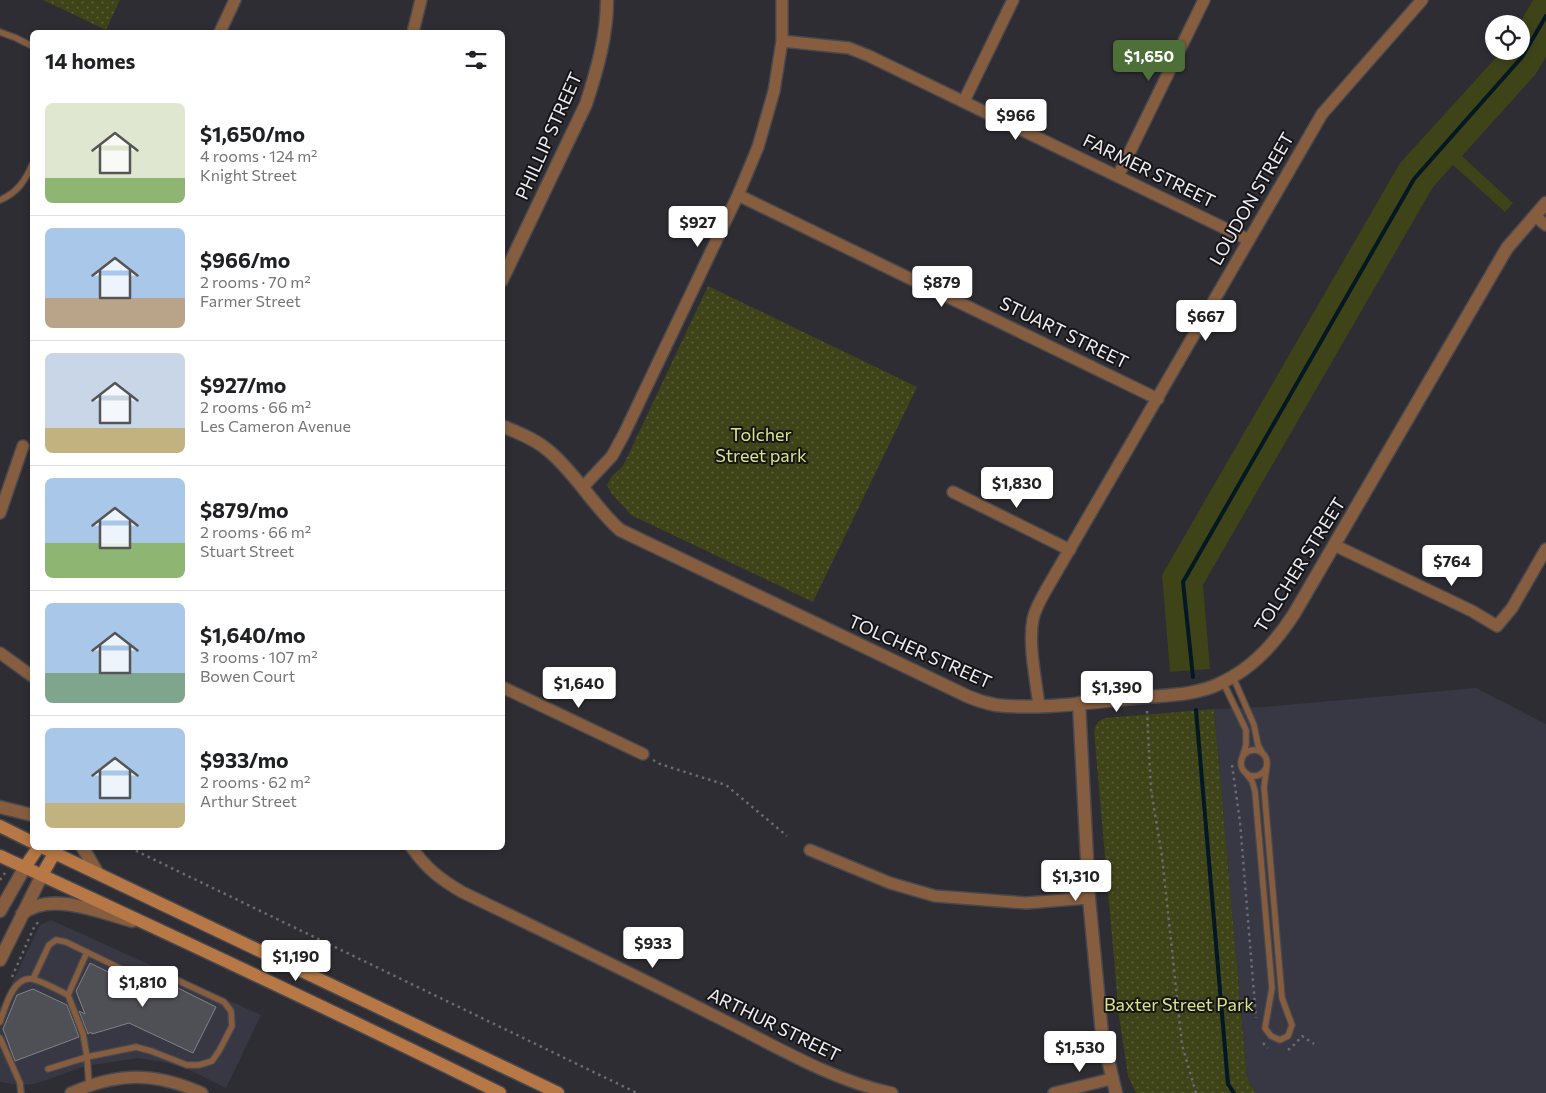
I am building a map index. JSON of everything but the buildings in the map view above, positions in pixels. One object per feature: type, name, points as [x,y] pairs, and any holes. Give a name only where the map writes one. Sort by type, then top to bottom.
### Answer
[{"type":"main road","points":[[0,826],[30,841]]},
{"type":"main road","points":[[25,867],[37,850]]},
{"type":"main road","points":[[42,875],[52,850]]},
{"type":"main road","points":[[54,850],[558,1093]]},
{"type":"main road","points":[[0,856],[146,925],[225,959],[500,1093]]},
{"type":"street","points":[[221,30],[235,0]]},
{"type":"street","points":[[414,30],[421,0]]},
{"type":"street","name":"PHILLIP STREET","points":[[505,274],[586,104],[603,44],[606,0]]},
{"type":"street","points":[[583,487],[612,456],[624,434],[738,195],[758,147],[774,91],[782,41],[782,0]]},
{"type":"street","points":[[964,101],[1013,0]]},
{"type":"street","points":[[1118,176],[1204,0]]},
{"type":"street","name":"LOUDON STREET","points":[[1039,706],[1032,646],[1033,620],[1037,606],[1322,114],[1422,0]]},
{"type":"street","name":"FARMER STREET","points":[[782,41],[849,48],[870,56],[1249,240]]},
{"type":"street","name":"STUART STREET","points":[[738,195],[1158,399]]},
{"type":"street","name":"TOLCHER STREET","points":[[505,427],[536,442],[550,452],[583,487],[608,519],[620,530],[982,702],[1007,706],[1039,706],[1175,695],[1203,690],[1228,680],[1264,654],[1279,637],[1506,248],[1546,204]]},
{"type":"street","points":[[1535,216],[1546,225]]},
{"type":"street","points":[[0,513],[23,446]]},
{"type":"street","points":[[953,492],[1070,550]]},
{"type":"street","points":[[1334,545],[1472,611],[1497,626],[1512,608],[1546,549]]},
{"type":"street","points":[[0,653],[30,675]]},
{"type":"street","points":[[505,688],[643,754]]},
{"type":"street","points":[[1079,703],[1089,898],[1102,1034],[1111,1079],[1116,1093]]},
{"type":"street","points":[[0,807],[30,814]]},
{"type":"street","points":[[84,850],[97,872]]},
{"type":"street","name":"ARTHUR STREET","points":[[413,850],[422,863],[438,877],[462,892],[844,1079],[875,1090],[892,1093]]},
{"type":"street","points":[[810,850],[890,883],[935,896],[1026,903],[1089,898]]},
{"type":"street","points":[[0,911],[25,867]]},
{"type":"street","points":[[0,960],[42,875]]},
{"type":"street","points":[[22,914],[37,905],[61,904],[146,925]]},
{"type":"street","points":[[71,1093],[89,1085],[119,1078],[142,1076],[163,1079],[202,1093]]},
{"type":"street","points":[[1054,1093],[1111,1079]]},
{"type":"lane","points":[[0,32],[30,45]]},
{"type":"lane","points":[[0,200],[9,196],[24,183],[30,170]]},
{"type":"lane","points":[[1228,680],[1254,725],[1258,745],[1267,764],[1264,787],[1282,998],[1292,1027],[1288,1036],[1280,1040],[1271,1036],[1266,1028],[1272,996],[1255,788],[1241,762],[1246,742],[1246,730],[1228,680]]},
{"type":"lane","points":[[1241,762],[1245,754],[1250,751],[1255,750],[1263,754]]},
{"type":"lane","points":[[1245,772],[1252,776],[1258,775],[1263,772],[1267,764]]},
{"type":"lane","points":[[33,979],[49,944],[56,940],[66,942],[138,977],[152,974],[166,975],[224,1002],[232,1011],[232,1026],[220,1051],[212,1061],[199,1065],[187,1065],[136,1047],[48,1069]]},
{"type":"lane","points":[[68,995],[87,952]]},
{"type":"lane","points":[[0,1022],[16,985],[23,980],[33,979],[68,995],[83,1034],[89,1085]]},
{"type":"lane","points":[[0,1038],[20,1083],[21,1093]]},
{"type":"path","points":[[1147,711],[1150,790],[1162,856],[1182,1045],[1196,1093]]},
{"type":"path","points":[[643,754],[660,764],[726,785],[787,836]]},
{"type":"path","points":[[1232,759],[1240,822],[1255,1022]]},
{"type":"path","points":[[134,850],[638,1093]]},
{"type":"path","points":[[0,880],[5,873]]},
{"type":"path","points":[[11,979],[35,925],[44,918]]},
{"type":"path","points":[[1288,1050],[1302,1036],[1314,1044]]},
{"type":"path","points":[[1260,1040],[1268,1048]]},
{"type":"shaded area","points":[[1476,688],[1546,724],[1546,1093],[1256,1093],[1247,1078],[1214,709],[1264,707]]},
{"type":"shaded area","points":[[51,920],[261,1015],[226,1088],[194,1072],[168,1063],[138,1058],[86,1066],[35,1084],[19,1085],[0,1082],[0,1008],[40,925]]},
{"type":"green space","points":[[43,0],[120,0],[106,30]]},
{"type":"green space","points":[[1533,0],[1546,0],[1546,57],[1535,75],[1462,156],[1513,203],[1505,212],[1453,165],[1433,187],[1203,585],[1210,669],[1170,672],[1162,575],[1400,163],[1494,60],[1530,60],[1530,15],[1524,15]]},
{"type":"green space","name":"Tolcher Street park","points":[[708,286],[917,387],[813,602],[631,515],[611,493],[607,485],[612,476],[623,466]]},
{"type":"green space","name":"Baxter Street Park","points":[[1214,709],[1247,1078],[1256,1093],[1136,1093],[1128,1076],[1119,1016],[1094,731],[1098,723],[1105,718]]},
{"type":"waterway","points":[[1193,677],[1183,582],[1414,179],[1522,57],[1546,16]]},
{"type":"waterway","points":[[1196,710],[1228,1084],[1234,1093]]}]
